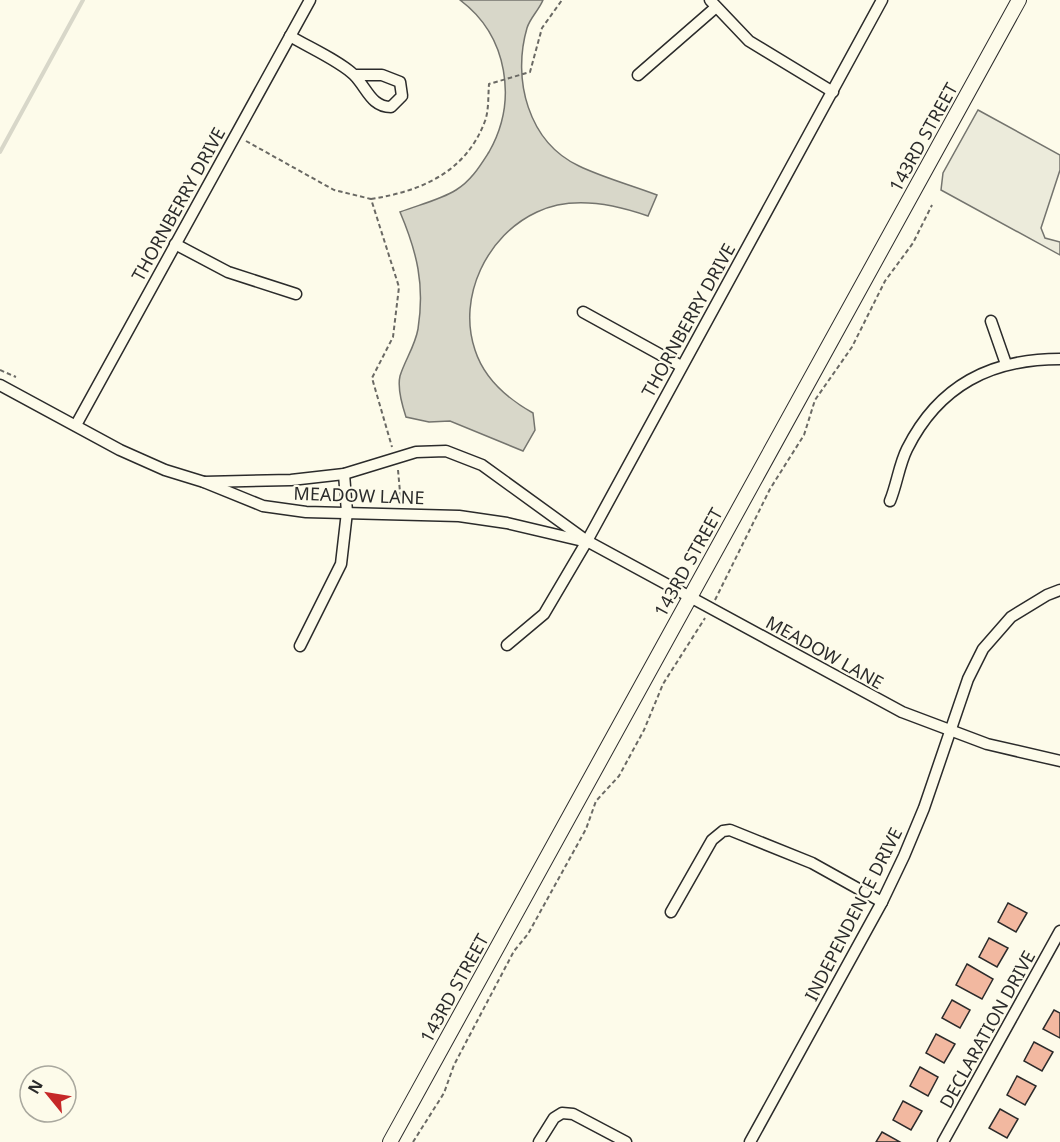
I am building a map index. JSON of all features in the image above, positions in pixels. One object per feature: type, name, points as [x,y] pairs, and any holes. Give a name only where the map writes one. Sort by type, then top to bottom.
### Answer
[{"type":"street","name":"THORNBERRY DRIVE","points":[[76,425],[310,0]]},
{"type":"street","name":"THORNBERRY DRIVE","points":[[507,645],[544,614],[586,542],[882,0]]},
{"type":"street","name":"143RD STREET","points":[[390,1142],[1019,0]]},
{"type":"street","points":[[638,75],[712,4],[749,41],[833,92]]},
{"type":"street","points":[[290,36],[354,75]]},
{"type":"street","points":[[175,244],[228,272],[296,294]]},
{"type":"street","points":[[582,312],[681,366]]},
{"type":"street","points":[[991,321],[1006,364]]},
{"type":"street","points":[[890,501],[906,451],[923,421],[946,396],[965,383],[1006,364],[1033,359],[1060,359]]},
{"type":"street","name":"MEADOW LANE","points":[[0,385],[120,450],[165,470],[204,482],[263,506],[306,512],[459,516],[507,523],[586,542]]},
{"type":"street","name":"MEADOW LANE","points":[[204,482],[291,480],[344,474],[416,452],[446,451],[482,465],[586,542],[902,712],[950,732],[987,744],[1060,761]]},
{"type":"street","points":[[300,646],[341,564],[347,512],[344,474]]},
{"type":"street","name":"INDEPENDENCE DRIVE","points":[[750,1142],[882,902],[924,808],[968,680],[983,649],[1011,618],[1047,595],[1060,590]]},
{"type":"street","points":[[671,912],[712,840],[723,831],[730,830],[812,863],[882,902]]},
{"type":"street","name":"DECLARATION DRIVE","points":[[943,1142],[1060,931]]},
{"type":"street","points":[[539,1142],[554,1118],[562,1113],[573,1114],[626,1142]]},
{"type":"path","points":[[235,135],[334,190],[371,199],[426,186],[446,173],[471,149],[486,120],[489,84],[530,72],[542,28],[562,0]]},
{"type":"path","points":[[371,199],[399,287],[393,337],[372,378],[396,458],[401,485],[400,514]]},
{"type":"path","points":[[412,1142],[444,1093],[454,1065],[498,979],[517,945],[533,925],[586,829],[597,801],[619,776],[644,730],[663,684],[710,608],[770,489],[804,435],[815,400],[852,347],[885,281],[913,243],[932,204]]},
{"type":"path","points":[[0,370],[16,377]]},
{"type":"shaded area","points":[[460,0],[543,0],[527,28],[523,48],[523,88],[536,125],[547,141],[579,166],[657,195],[648,216],[593,203],[564,204],[537,212],[519,222],[504,236],[480,270],[470,309],[470,330],[475,350],[484,370],[498,387],[533,413],[535,430],[523,451],[450,421],[429,422],[406,417],[400,392],[400,376],[418,329],[421,298],[415,255],[400,212],[443,197],[466,182],[489,152],[498,132],[503,112],[505,91],[498,50],[489,32]]},
{"type":"shaded area","points":[[978,110],[1060,155],[1060,170],[1041,228],[1045,238],[1060,242],[1060,255],[941,190],[943,173]]},
{"type":"building","points":[[1008,903],[1027,913],[1016,932],[998,922]]},
{"type":"building","points":[[989,938],[1008,948],[997,967],[979,957]]},
{"type":"building","points":[[967,964],[993,979],[982,999],[956,985]]},
{"type":"building","points":[[952,1000],[970,1010],[960,1028],[942,1018]]},
{"type":"building","points":[[1054,1010],[1060,1013],[1060,1038],[1043,1029]]},
{"type":"building","points":[[936,1034],[955,1044],[944,1063],[926,1053]]},
{"type":"building","points":[[1034,1042],[1053,1052],[1042,1071],[1024,1061]]},
{"type":"building","points":[[920,1067],[938,1077],[928,1096],[910,1086]]},
{"type":"building","points":[[1017,1076],[1036,1086],[1025,1105],[1007,1095]]},
{"type":"building","points":[[903,1101],[922,1111],[911,1130],[893,1120]]},
{"type":"building","points":[[1000,1109],[1018,1119],[1007,1138],[989,1128]]},
{"type":"building","points":[[882,1132],[900,1142],[876,1142]]},
{"type":"waterway","points":[[0,152],[83,0]]}]
